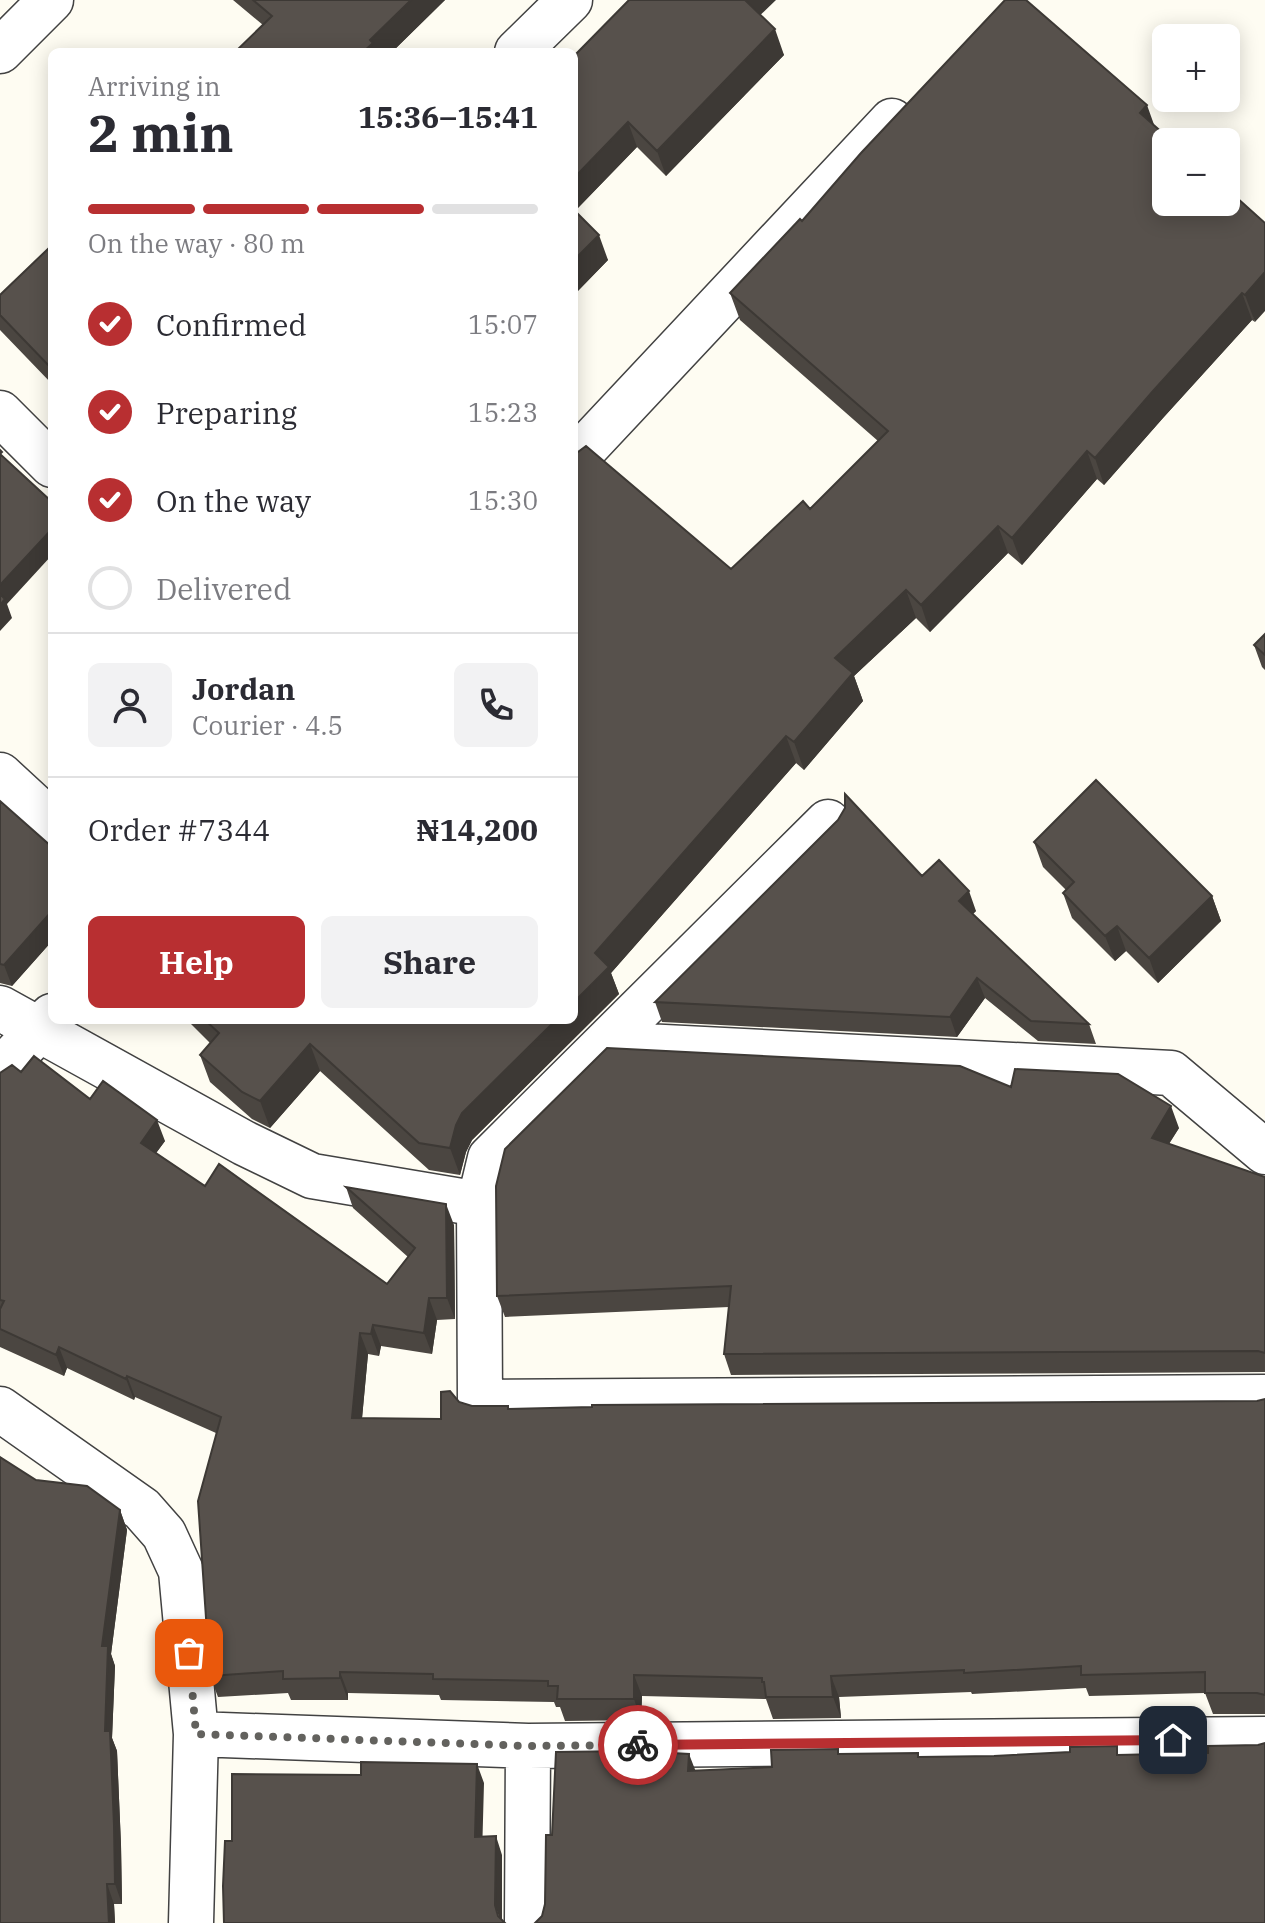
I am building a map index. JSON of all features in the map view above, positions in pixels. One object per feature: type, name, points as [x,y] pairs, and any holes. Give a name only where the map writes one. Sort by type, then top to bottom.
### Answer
[{"type":"street","points":[[0,51],[51,0]]},
{"type":"street","points":[[521,48],[570,0]]},
{"type":"street","points":[[578,456],[919,92]]},
{"type":"street","points":[[0,413],[48,461]]},
{"type":"street","points":[[0,775],[48,819]]},
{"type":"street","points":[[828,822],[490,1158],[479,1204],[480,1402],[1265,1397]]},
{"type":"street","points":[[0,1008],[45,1023],[244,1143],[312,1176],[479,1204]]},
{"type":"street","points":[[0,1071],[45,1023]]},
{"type":"street","points":[[605,1044],[1171,1073],[1265,1152]]},
{"type":"street","points":[[0,1409],[142,1509],[164,1534],[181,1571],[196,1734],[191,1923]]},
{"type":"street","points":[[196,1734],[528,1746],[1265,1739]]},
{"type":"street","points":[[527,1923],[528,1746]]},
{"type":"building","points":[[253,0],[411,0],[370,40],[373,43],[367,48],[239,48],[272,16]]},
{"type":"building","points":[[629,0],[745,0],[775,29],[657,151],[628,122],[578,174],[578,52]]},
{"type":"building","points":[[1005,0],[1026,0],[1147,105],[1140,113],[1157,128],[1152,128],[1152,216],[1240,216],[1240,201],[1265,223],[1265,272],[1245,295],[1242,293],[1095,458],[1087,451],[1012,538],[998,526],[921,605],[906,590],[835,658],[853,673],[794,742],[786,736],[595,953],[609,967],[578,998],[578,452],[586,446],[731,569],[803,501],[810,509],[888,431],[730,293],[800,219],[802,221],[861,153]]},
{"type":"building","points":[[578,214],[599,235],[578,256]]},
{"type":"building","points":[[48,249],[48,365],[0,315],[0,295]]},
{"type":"building","points":[[0,454],[48,498],[48,533],[0,585]]},
{"type":"building","points":[[1265,634],[1265,655],[1254,645]]},
{"type":"building","points":[[1096,780],[1212,896],[1149,958],[1117,926],[1105,936],[1063,893],[1074,882],[1034,842]]},
{"type":"building","points":[[845,794],[922,876],[939,860],[969,891],[959,901],[1089,1024],[1031,1021],[977,978],[950,1017],[655,1002],[838,820],[845,808]]},
{"type":"building","points":[[0,801],[48,843],[48,916],[4,965],[0,964]]},
{"type":"building","points":[[209,1024],[552,1024],[462,1113],[450,1148],[419,1143],[310,1044],[260,1101],[242,1092],[200,1055],[219,1033]]},
{"type":"building","points":[[607,1048],[960,1066],[1011,1087],[1015,1069],[1118,1074],[1171,1106],[1152,1138],[1265,1177],[1265,1353],[724,1354],[731,1286],[497,1296],[496,1186],[505,1149]]},
{"type":"building","points":[[34,1056],[90,1099],[103,1081],[157,1120],[141,1143],[205,1186],[219,1164],[387,1284],[415,1248],[346,1187],[446,1204],[447,1298],[429,1298],[424,1333],[373,1325],[371,1334],[360,1333],[352,1418],[441,1419],[441,1392],[450,1391],[459,1402],[472,1406],[508,1406],[508,1409],[592,1405],[1265,1399],[1265,1695],[1205,1693],[1205,1672],[1081,1675],[1081,1666],[831,1676],[833,1697],[766,1697],[762,1678],[634,1675],[634,1699],[557,1699],[558,1686],[548,1686],[548,1681],[433,1679],[433,1674],[340,1672],[340,1678],[283,1679],[283,1671],[210,1676],[198,1501],[221,1417],[127,1376],[126,1379],[59,1347],[56,1355],[0,1329],[0,1309],[4,1301],[0,1300],[0,1073],[12,1065],[21,1072]]},
{"type":"building","points":[[0,1457],[36,1480],[87,1486],[120,1510],[102,1646],[108,1646],[105,1731],[110,1731],[114,1825],[115,1884],[107,1884],[109,1923],[0,1923]]},
{"type":"building","points":[[1265,1743],[1265,1923],[535,1923],[542,1916],[545,1904],[546,1835],[552,1835],[556,1752],[689,1754],[688,1771],[772,1767],[771,1750],[838,1749],[838,1754],[918,1753],[918,1757],[1070,1752],[1070,1747],[1117,1746],[1117,1755],[1208,1753],[1208,1746]]},
{"type":"building","points":[[361,1762],[477,1764],[475,1837],[496,1836],[495,1905],[498,1916],[505,1923],[224,1923],[225,1841],[232,1841],[232,1774],[361,1775]]},
{"type":"way so far","points":[[189,1653],[196,1734],[528,1746],[638,1745]]},
{"type":"route","points":[[638,1745],[1173,1740]]}]
